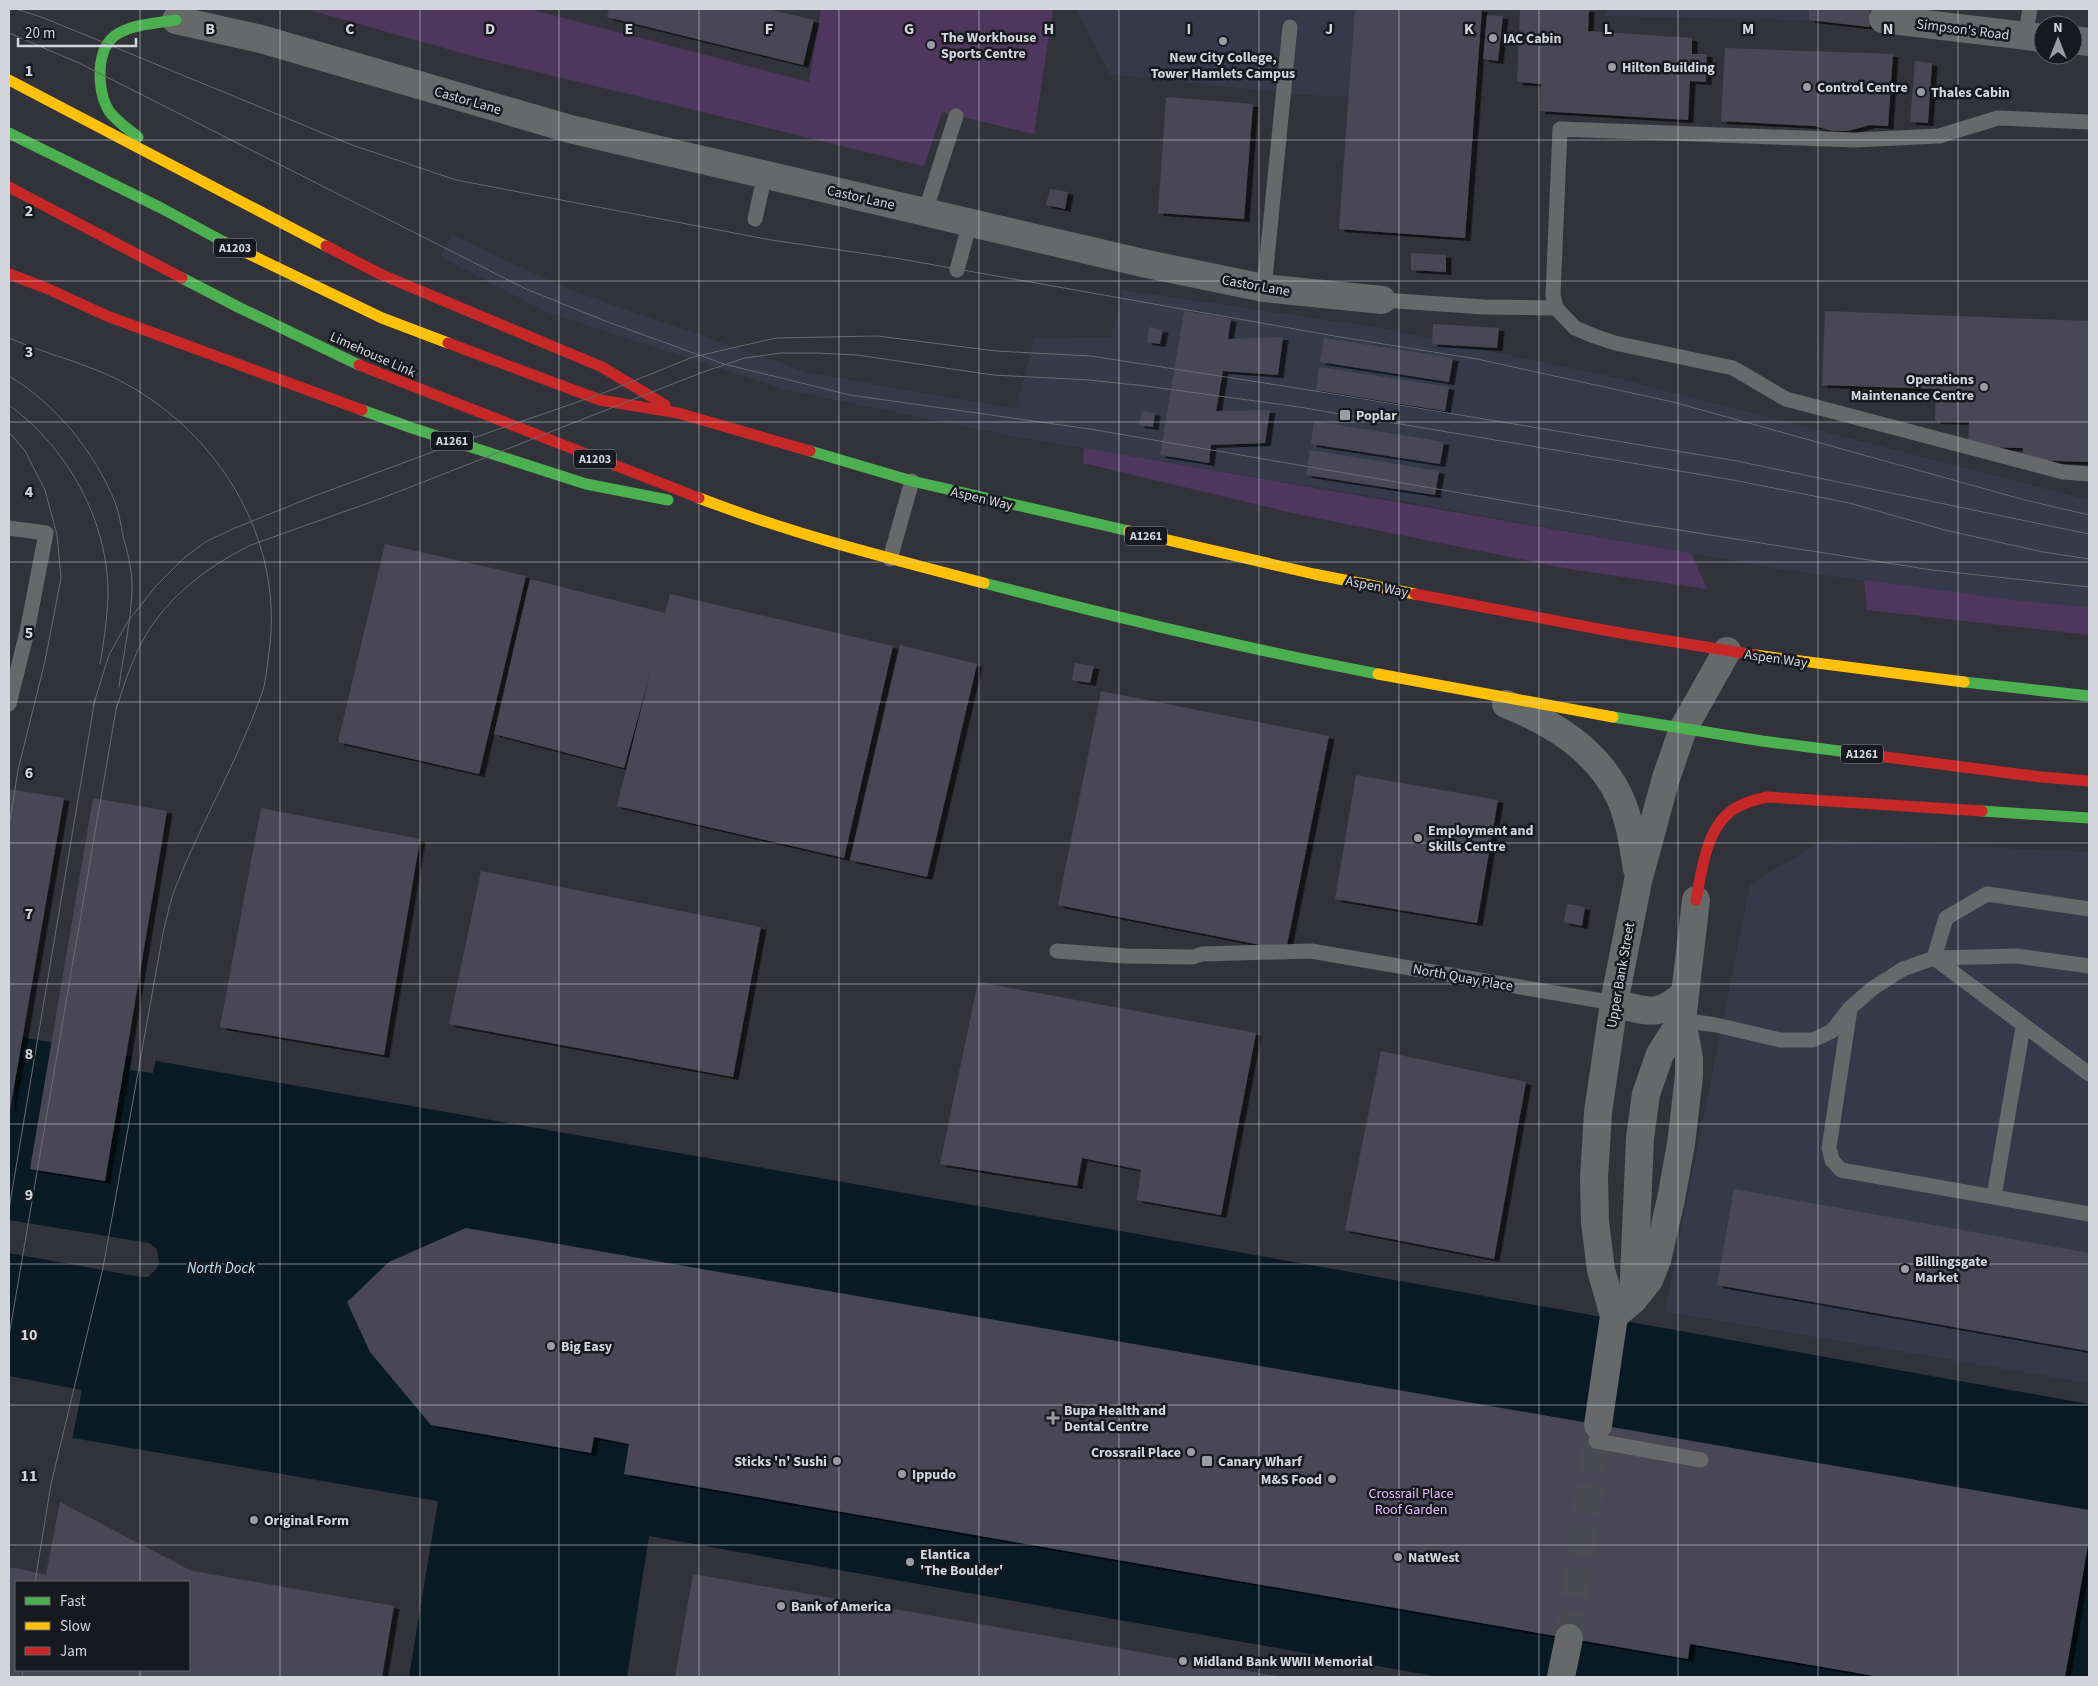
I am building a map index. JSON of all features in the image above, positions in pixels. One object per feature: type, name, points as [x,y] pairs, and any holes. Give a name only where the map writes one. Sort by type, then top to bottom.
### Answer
[{"type":"highway","points":[[164,162],[109,110],[101,89],[101,59],[111,38],[125,30],[168,16]]},
{"type":"highway","name":"A1261","points":[[9,80],[380,274],[602,367],[678,412]]},
{"type":"highway","name":"A1203","points":[[9,133],[160,208],[244,253],[382,318],[600,400],[678,412]]},
{"type":"highway","name":"Limehouse Link","points":[[9,187],[240,308],[371,371],[740,514]]},
{"type":"highway","name":"A1261","points":[[9,274],[46,288],[107,316],[412,428],[586,484],[740,514],[890,559],[1119,618],[1280,655],[1557,708],[1683,729],[2041,777],[2089,781]]},
{"type":"highway","name":"Aspen Way","points":[[678,412],[912,481],[1314,574],[1610,631],[1727,651],[1880,672],[2089,696]]},
{"type":"highway","points":[[1696,900],[1711,837],[1715,830],[1724,818],[1743,803],[1768,797],[2089,818]]},
{"type":"street","name":"Castor Lane","points":[[168,16],[261,38],[570,129],[1147,264],[1264,288],[1382,300]]},
{"type":"street","name":"Simpson's Road","points":[[1883,19],[2033,22]]},
{"type":"street","name":"Upper Bank Street","points":[[1624,1308],[1601,1270],[1595,1222],[1594,1178],[1598,1112],[1614,1003],[1638,880],[1666,778],[1683,729],[1727,651]]},
{"type":"street","points":[[1467,691],[1532,714],[1560,730],[1585,749],[1620,798],[1631,832],[1638,880]]},
{"type":"street","points":[[1624,1308],[1649,1280],[1657,1260],[1681,1144],[1689,1058],[1682,1020],[1696,900]]},
{"type":"street","points":[[1614,1003],[1653,1012],[1672,1005],[1685,993]]},
{"type":"street","points":[[1597,1433],[1624,1308],[1646,1094],[1660,1054],[1682,1020]]},
{"type":"street","points":[[1561,1677],[1569,1638]]},
{"type":"lane","points":[[1264,288],[1290,27]]},
{"type":"lane","points":[[925,212],[956,116]]},
{"type":"lane","points":[[2089,122],[1998,118],[1939,136],[1855,140],[1560,129],[1552,282],[1556,308],[1575,328],[1594,336],[1615,343],[1733,368],[1786,399],[2063,472],[2089,474]]},
{"type":"lane","points":[[755,219],[765,174]]},
{"type":"lane","points":[[957,270],[970,222]]},
{"type":"lane","name":"Castor Lane","points":[[1382,300],[1484,307],[1556,308]]},
{"type":"lane","points":[[890,559],[912,481]]},
{"type":"lane","points":[[9,528],[46,533],[27,632],[9,704]]},
{"type":"lane","points":[[1934,958],[1946,918],[1987,894],[2089,909]]},
{"type":"lane","name":"North Quay Place","points":[[1058,951],[1126,956],[1193,957],[1202,954],[1311,951],[1614,1003]]},
{"type":"lane","points":[[1682,1020],[1780,1040],[1813,1040],[1832,1031],[1850,1008],[1873,988],[1903,969],[1934,958],[2017,956],[2089,966]]},
{"type":"lane","points":[[1934,958],[2023,1027],[2089,1074]]},
{"type":"lane","points":[[1850,1008],[1829,1148],[1832,1160],[1841,1170],[2089,1214]]},
{"type":"lane","points":[[1994,1196],[2023,1027]]},
{"type":"lane","points":[[1597,1433],[1701,1460]]},
{"type":"shaded area","points":[[306,9],[529,9],[809,82],[821,9],[1053,9],[1034,134],[942,112],[924,166],[476,57]]},
{"type":"shaded area","name":"New City College, Tower Hamlets Campus","points":[[1076,9],[1355,9],[1349,97],[1305,95],[1110,74]]},
{"type":"shaded area","points":[[1605,9],[1883,9],[1882,28],[1809,20],[1606,16]]},
{"type":"shaded area","points":[[452,235],[570,290],[809,373],[1016,409],[1034,339],[1112,337],[1123,290],[1380,328],[1608,376],[2089,500],[2089,607],[2028,603],[1780,569],[1440,508],[1018,437],[787,390],[549,313],[440,257]]},
{"type":"shaded area","points":[[1084,448],[1691,553],[1707,589],[1569,569],[1297,514],[1083,463]]},
{"type":"shaded area","points":[[1864,580],[2028,602],[2089,607],[2089,635],[1867,610]]},
{"type":"shaded area","name":"Billingsgate Market","points":[[1824,840],[2089,852],[2089,1383],[1665,1312],[1750,884]]},
{"type":"water","name":"North Dock","points":[[9,1035],[2089,1404],[2089,1677],[1439,1677],[649,1536],[627,1677],[409,1677],[438,1501],[9,1427]]},
{"type":"pier","points":[[132,1053],[156,1058],[153,1073],[130,1070]]},
{"type":"pier","points":[[9,1220],[149,1243],[157,1249],[159,1263],[157,1268],[148,1277],[141,1277],[9,1253]]},
{"type":"pier","points":[[9,1376],[82,1390],[72,1440],[9,1429]]},
{"type":"building","points":[[609,9],[768,9],[814,20],[803,65],[607,17]]},
{"type":"building","points":[[1355,9],[1482,9],[1465,238],[1339,229]]},
{"type":"building","name":"Hilton Building","points":[[1520,9],[1589,9],[1588,31],[1692,38],[1692,54],[1707,54],[1706,82],[1690,81],[1688,120],[1540,111],[1541,84],[1517,82]]},
{"type":"building","points":[[1809,9],[1870,9],[1870,27],[1809,20]]},
{"type":"building","name":"IAC Cabin","points":[[1487,15],[1503,16],[1498,61],[1483,59]]},
{"type":"building","name":"Control Centre","points":[[1725,48],[1893,54],[1888,126],[1870,125],[1848,131],[1832,131],[1815,126],[1721,121]]},
{"type":"building","name":"Thales Cabin","points":[[1915,61],[1932,63],[1928,123],[1910,122]]},
{"type":"building","points":[[1166,97],[1253,104],[1244,219],[1158,213]]},
{"type":"building","points":[[1050,189],[1068,192],[1065,209],[1046,205]]},
{"type":"building","points":[[1411,253],[1446,255],[1446,272],[1411,270]]},
{"type":"building","points":[[1184,311],[1231,319],[1228,339],[1283,337],[1278,375],[1223,371],[1216,411],[1270,410],[1265,443],[1211,445],[1209,463],[1160,455]]},
{"type":"building","name":"Operations Maintenance Centre","points":[[1825,311],[2089,321],[2089,462],[2022,460],[2023,448],[1968,447],[1969,422],[1935,421],[1936,389],[1822,385]]},
{"type":"building","points":[[1433,324],[1499,328],[1497,348],[1432,344]]},
{"type":"building","points":[[1149,327],[1163,330],[1160,344],[1147,342]]},
{"type":"building","points":[[1324,338],[1453,358],[1449,382],[1320,362]]},
{"type":"building","points":[[1319,367],[1449,387],[1445,411],[1316,390]]},
{"type":"building","points":[[1142,411],[1155,413],[1153,427],[1139,425]]},
{"type":"building","points":[[1314,421],[1444,442],[1440,464],[1311,444]]},
{"type":"building","points":[[1310,450],[1439,471],[1435,495],[1306,475]]},
{"type":"building","points":[[385,544],[526,576],[479,774],[338,742]]},
{"type":"building","points":[[530,579],[665,613],[670,594],[893,646],[844,858],[617,806],[651,670],[624,768],[494,734]]},
{"type":"building","points":[[900,645],[977,664],[927,877],[850,860]]},
{"type":"building","points":[[1075,663],[1094,666],[1090,683],[1072,680]]},
{"type":"building","points":[[1101,691],[1329,736],[1286,950],[1058,905]]},
{"type":"building","name":"Employment and Skills Centre","points":[[1356,775],[1498,800],[1477,923],[1335,899]]},
{"type":"building","points":[[9,789],[64,798],[10,1110],[9,1110]]},
{"type":"building","points":[[93,798],[167,811],[105,1181],[30,1169]]},
{"type":"building","points":[[261,808],[420,839],[384,1055],[220,1027]]},
{"type":"building","points":[[481,871],[761,927],[733,1077],[449,1024]]},
{"type":"building","points":[[1567,904],[1585,907],[1582,926],[1564,922]]},
{"type":"building","points":[[978,982],[1256,1033],[1221,1215],[1137,1200],[1141,1170],[1082,1158],[1077,1186],[940,1164]]},
{"type":"building","points":[[1381,1051],[1526,1082],[1494,1259],[1345,1230]]},
{"type":"building","name":"Billingsgate Market","points":[[1734,1189],[2089,1253],[2089,1351],[1717,1285]]},
{"type":"building","name":"Crossrail Place","points":[[466,1228],[2089,1510],[2089,1539],[2065,1677],[1880,1677],[1690,1644],[1688,1659],[624,1474],[629,1444],[594,1437],[591,1453],[431,1425],[370,1352],[347,1302],[389,1262]]},
{"type":"building","points":[[60,1502],[192,1571],[394,1606],[382,1677],[9,1677],[9,1568],[46,1575]]},
{"type":"building","name":"Bank of America","points":[[693,1574],[1277,1676],[1277,1677],[675,1677]]},
{"type":"tunnel","points":[[1569,1638],[1598,1425]]},
{"type":"tram line","points":[[16,9],[44,18],[352,145],[456,180],[771,240],[895,258],[1340,337],[1477,359],[1673,402],[2025,500],[2089,515]]},
{"type":"tram line","points":[[9,33],[79,63],[526,289],[608,322],[724,364],[850,395],[1090,429],[1628,522],[1932,570],[2089,587]]},
{"type":"tram line","points":[[93,706],[109,655],[128,621],[156,586],[185,557],[207,541],[317,495],[438,450],[601,394],[693,357],[776,338],[877,336],[996,351],[1091,356],[1737,461],[2089,534]]},
{"type":"tram line","points":[[9,338],[105,373],[135,389],[167,411],[196,438],[221,468],[241,501],[257,536],[267,573],[271,612],[269,652],[261,696],[252,720],[186,862],[167,915],[103,1268],[51,1484],[35,1581]]},
{"type":"tram line","points":[[116,710],[134,659],[146,634],[157,618],[170,603],[200,576],[234,554],[251,545],[385,497],[703,372],[745,358],[781,353],[857,355],[993,375],[1089,380],[1299,407],[1733,480],[1849,503],[1945,530],[2043,552],[2089,559]]},
{"type":"tram line","points":[[9,376],[42,400],[72,430],[96,465],[115,502],[129,558],[132,581],[129,620],[119,687]]},
{"type":"tram line","points":[[9,405],[50,443],[67,465],[93,514],[106,568],[108,596],[100,664]]},
{"type":"tram line","points":[[9,432],[25,451],[45,490],[57,535],[61,578],[45,661],[18,770],[9,827]]},
{"type":"tram line","points":[[9,1209],[95,699]]},
{"type":"tram line","points":[[9,1336],[117,704]]},
{"type":"tram line","points":[[22,1677],[23,1671]]},
{"type":"traffic: fast","points":[[138,137],[115,118],[105,102],[100,81],[100,69],[105,48],[111,39],[126,30],[176,20]]},
{"type":"traffic: fast","points":[[9,133],[161,208],[226,243]]},
{"type":"traffic: fast","points":[[182,278],[359,365]]},
{"type":"traffic: fast","points":[[362,410],[586,484],[668,500]]},
{"type":"traffic: fast","points":[[810,451],[912,481],[1129,531]]},
{"type":"traffic: fast","points":[[984,583],[1180,632],[1378,674]]},
{"type":"traffic: fast","points":[[1964,682],[2089,696]]},
{"type":"traffic: fast","points":[[1613,717],[1762,741],[1870,755]]},
{"type":"traffic: fast","points":[[1982,811],[2089,818]]},
{"type":"traffic: slow","points":[[9,80],[326,246]]},
{"type":"traffic: slow","points":[[226,243],[382,318],[448,343]]},
{"type":"traffic: slow","points":[[699,498],[805,534],[876,555],[984,583]]},
{"type":"traffic: slow","points":[[1129,531],[1314,574],[1415,594]]},
{"type":"traffic: slow","points":[[1755,655],[1964,682]]},
{"type":"traffic: slow","points":[[1378,674],[1613,717]]},
{"type":"traffic: jam","points":[[9,187],[182,278]]},
{"type":"traffic: jam","points":[[326,246],[380,274],[602,367],[665,405]]},
{"type":"traffic: jam","points":[[9,274],[46,288],[107,316],[362,410]]},
{"type":"traffic: jam","points":[[448,343],[600,400],[678,413],[810,451]]},
{"type":"traffic: jam","points":[[359,365],[699,498]]},
{"type":"traffic: jam","points":[[1415,594],[1620,633],[1755,655]]},
{"type":"traffic: jam","points":[[1870,755],[2041,777],[2089,781]]},
{"type":"traffic: jam","points":[[1696,900],[1703,863],[1711,838],[1717,827],[1734,809],[1750,802],[1767,797],[1982,811]]},
{"type":"place","name":"IAC Cabin","points":[[1493,38]]},
{"type":"place","name":"New City College, Tower Hamlets Campus","points":[[1223,41]]},
{"type":"place","name":"The Workhouse Sports Centre","points":[[931,45]]},
{"type":"place","name":"Hilton Building","points":[[1612,67]]},
{"type":"place","name":"Control Centre","points":[[1807,87]]},
{"type":"place","name":"Thales Cabin","points":[[1921,92]]},
{"type":"place","name":"Operations Maintenance Centre","points":[[1984,387]]},
{"type":"place","name":"Poplar","points":[[1345,415]]},
{"type":"place","name":"Employment and Skills Centre","points":[[1418,838]]},
{"type":"place","name":"Billingsgate Market","points":[[1905,1269]]},
{"type":"place","name":"Big Easy","points":[[551,1346]]},
{"type":"place","name":"Bupa Health and Dental Centre","points":[[1053,1418]]},
{"type":"place","name":"Crossrail Place","points":[[1191,1452]]},
{"type":"place","name":"Sticks 'n' Sushi","points":[[837,1461]]},
{"type":"place","name":"Canary Wharf","points":[[1207,1461]]},
{"type":"place","name":"Ippudo","points":[[902,1474]]},
{"type":"place","name":"M&S Food","points":[[1332,1479]]},
{"type":"place","name":"Original Form","points":[[254,1520]]},
{"type":"place","name":"NatWest","points":[[1398,1557]]},
{"type":"place","name":"Elantica 'The Boulder'","points":[[910,1562]]},
{"type":"place","name":"Bank of America","points":[[781,1606]]},
{"type":"place","name":"Midland Bank WWII Memorial","points":[[1183,1661]]},
{"type":"park label","name":"Crossrail Place Roof Garden","points":[[1411,1502]]}]
